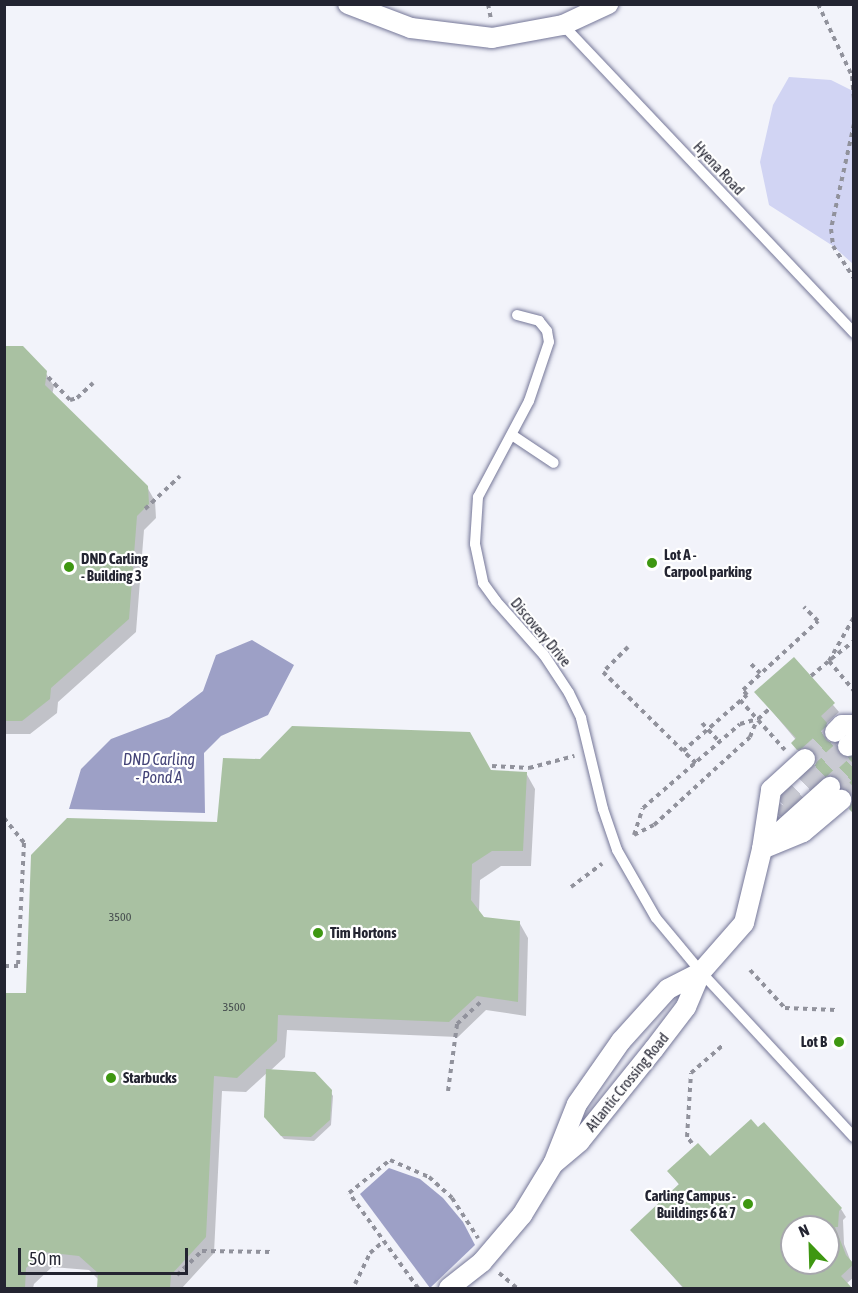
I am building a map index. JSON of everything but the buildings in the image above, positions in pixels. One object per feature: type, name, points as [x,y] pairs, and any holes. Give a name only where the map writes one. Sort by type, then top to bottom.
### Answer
[{"type":"street","points":[[348,4],[411,28],[463,36],[513,35],[563,25],[608,4]]},
{"type":"street","name":"Atlantic Crossing Road","points":[[449,1288],[482,1262],[515,1223],[553,1164],[580,1141],[667,1032],[686,1007],[701,972],[744,923],[762,849],[771,790],[797,757]]},
{"type":"street","points":[[762,849],[835,793]]},
{"type":"street","points":[[553,1164],[577,1104],[621,1041],[668,989],[701,972]]},
{"type":"lane","name":"Hyena Road","points":[[563,25],[854,333]]},
{"type":"lane","name":"Discovery Drive","points":[[517,315],[538,321],[547,331],[549,342],[529,401],[512,435],[489,472],[478,497],[475,533],[477,564],[483,583],[559,675],[581,718],[603,809],[617,850],[656,918],[701,972],[854,1137]]},
{"type":"lane","points":[[512,435],[554,463]]},
{"type":"path","points":[[818,4],[852,76],[854,98]]},
{"type":"path","points":[[854,124],[831,229],[833,246],[854,278]]},
{"type":"path","points":[[48,377],[70,400],[77,398],[93,383]]},
{"type":"path","points":[[145,509],[180,476]]},
{"type":"path","points":[[683,751],[747,694],[743,690],[818,621],[804,607]]},
{"type":"path","points":[[828,661],[854,617]]},
{"type":"path","points":[[811,676],[854,641]]},
{"type":"path","points":[[628,647],[603,672],[696,763]]},
{"type":"path","points":[[828,661],[854,691]]},
{"type":"path","points":[[751,664],[760,674]]},
{"type":"path","points":[[740,700],[797,757]]},
{"type":"path","points":[[758,720],[740,724],[643,808],[634,835],[654,825],[750,737],[758,720],[769,709]]},
{"type":"path","points":[[702,723],[720,742]]},
{"type":"path","points":[[492,766],[529,768],[590,751]]},
{"type":"path","points":[[4,818],[24,843],[18,966],[4,966]]},
{"type":"path","points":[[571,887],[602,864]]},
{"type":"path","points":[[750,970],[785,1008],[836,1010]]},
{"type":"path","points":[[448,1091],[457,1024],[483,1000]]},
{"type":"path","points":[[692,1143],[687,1137],[691,1073],[722,1046]]},
{"type":"path","points":[[418,1288],[349,1193],[390,1160],[429,1178],[452,1198],[480,1242]]},
{"type":"path","points":[[355,1284],[364,1262],[384,1241]]},
{"type":"path","points":[[177,1275],[202,1251],[272,1252]]},
{"type":"path","points":[[500,1273],[517,1288]]},
{"type":"shaded area","points":[[789,77],[831,80],[853,91],[853,264],[833,246],[769,205],[760,162],[773,105]]},
{"type":"water","name":"DND Carling - Pond A","points":[[252,640],[294,665],[268,715],[221,736],[204,753],[205,813],[69,809],[81,769],[111,739],[169,717],[203,691],[216,655]]},
{"type":"water","points":[[389,1168],[420,1179],[443,1198],[463,1222],[475,1245],[430,1288],[360,1194]]},
{"type":"tunnel","points":[[805,759],[835,732]]},
{"type":"tunnel","points":[[765,842],[783,805],[848,746]]},
{"type":"tunnel","points":[[830,787],[854,765]]},
{"type":"tunnel","points":[[841,800],[854,788]]},
{"type":"place","name":"Lot A - Carpool parking","points":[[652,563]]},
{"type":"place","name":"DND Carling - Building 3","points":[[69,567]]},
{"type":"place","name":"Tim Hortons","points":[[318,933]]},
{"type":"place","name":"Lot B","points":[[839,1042]]},
{"type":"place","name":"Starbucks","points":[[111,1078]]},
{"type":"place","name":"Carling Campus - Buildings 6 & 7","points":[[748,1204]]}]
